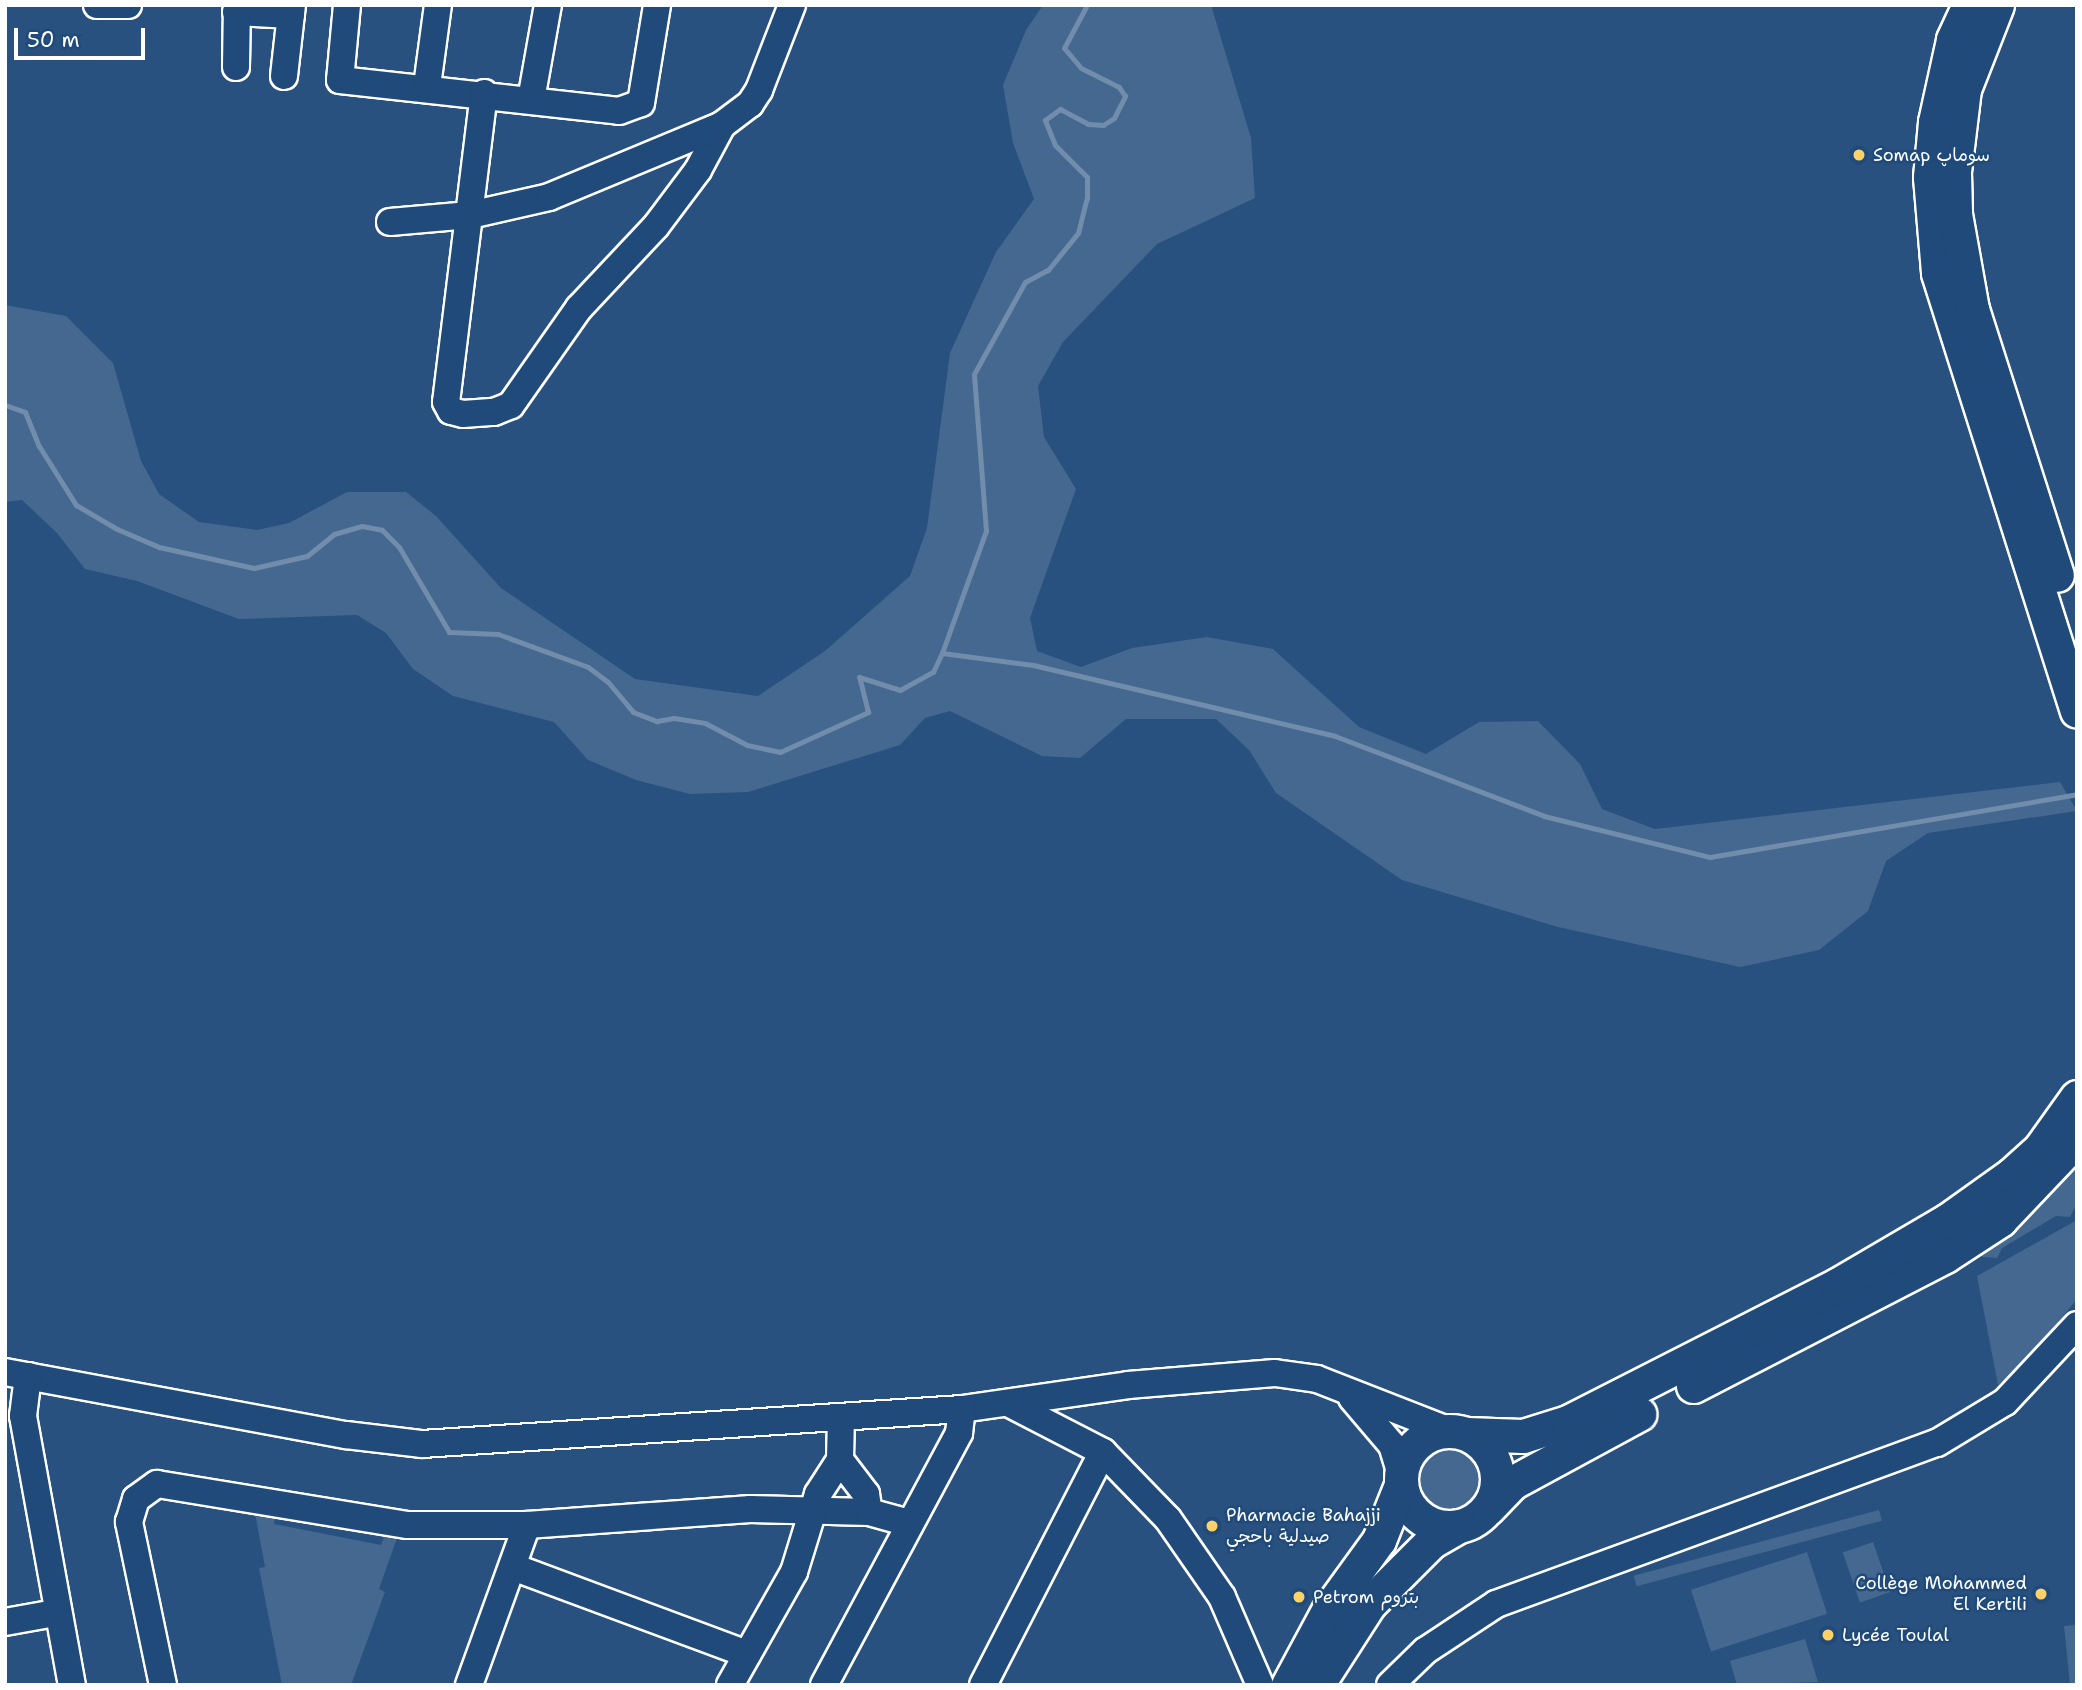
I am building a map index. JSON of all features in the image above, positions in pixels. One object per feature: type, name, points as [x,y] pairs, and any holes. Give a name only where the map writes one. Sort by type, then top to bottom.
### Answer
[{"type":"main road","points":[[1969,5],[1953,40],[1935,122],[1930,177],[1938,273],[2077,710]]},
{"type":"main road","points":[[1997,5],[1964,89],[1954,172],[1959,256],[1972,309],[2077,638]]},
{"type":"main road","points":[[1288,1685],[1329,1609],[1378,1540],[1413,1448],[1423,1438],[1458,1432],[1523,1436],[1568,1422],[1837,1285],[1948,1220],[2011,1175],[2039,1150],[2077,1097]]},
{"type":"main road","points":[[1317,1685],[1369,1604],[1431,1542],[1488,1508],[1513,1483],[1575,1446],[1945,1256],[2000,1220],[2077,1139]]},
{"type":"main road","points":[[1458,1432],[1479,1441],[1496,1466],[1495,1495],[1488,1508]]},
{"type":"main road","points":[[1401,1479],[1415,1513],[1428,1522],[1459,1527]]},
{"type":"street","points":[[97,5],[128,5]]},
{"type":"street","points":[[347,5],[340,80],[427,86],[619,111],[641,103],[657,5]]},
{"type":"street","points":[[427,86],[438,5]]},
{"type":"street","points":[[531,100],[548,5]]},
{"type":"street","points":[[390,222],[470,215],[549,197],[722,124],[750,104],[759,90],[787,6]]},
{"type":"street","points":[[236,67],[236,8],[292,10],[284,76]]},
{"type":"street","points":[[484,93],[446,402],[451,411],[463,414],[494,412],[511,405],[586,299],[656,226],[698,170],[722,124]]},
{"type":"street","points":[[1390,1685],[1425,1651],[1496,1604],[1937,1443],[2005,1402],[2077,1325]]},
{"type":"street","points":[[72,1685],[55,1613],[17,1374],[346,1435],[422,1444],[962,1409],[1230,1373],[1275,1373],[1317,1379],[1458,1432]]},
{"type":"street","points":[[1344,1390],[1377,1423],[1392,1445],[1401,1479]]},
{"type":"street","points":[[1010,1404],[1103,1452],[1168,1519],[1199,1559],[1222,1597],[1259,1685]]},
{"type":"street","points":[[824,1685],[959,1433],[962,1409]]},
{"type":"street","points":[[730,1685],[794,1572],[812,1510],[840,1460],[841,1417]]},
{"type":"street","points":[[983,1685],[1103,1452]]},
{"type":"street","points":[[840,1460],[866,1494],[869,1512]]},
{"type":"street","points":[[163,1685],[129,1522],[136,1499],[151,1487],[176,1484],[408,1525],[527,1525],[724,1511],[812,1510],[869,1512],[909,1523]]},
{"type":"street","points":[[472,1684],[527,1525]]},
{"type":"street","points":[[513,1567],[747,1654]]},
{"type":"street","points":[[5,1622],[55,1613]]},
{"type":"shaded area","points":[[1043,5],[1211,5],[1251,138],[1255,198],[1157,244],[1063,342],[1038,386],[1044,437],[1076,489],[1030,618],[1037,651],[1081,667],[1132,648],[1207,637],[1273,649],[1359,727],[1426,754],[1479,722],[1538,721],[1580,764],[1602,809],[1655,829],[2060,782],[2077,811],[1928,833],[1886,861],[1868,911],[1819,950],[1740,967],[1558,927],[1402,880],[1276,793],[1249,750],[1216,719],[1126,719],[1080,758],[1042,756],[950,711],[925,718],[900,745],[748,792],[690,794],[636,780],[588,760],[554,722],[453,696],[413,669],[386,633],[357,615],[239,619],[137,581],[85,569],[57,533],[22,500],[5,502],[5,305],[66,316],[113,363],[141,461],[159,494],[199,522],[257,530],[289,523],[347,492],[406,492],[436,516],[501,588],[635,679],[758,696],[825,651],[910,576],[927,528],[950,353],[996,252],[1034,199],[1013,143],[1003,85],[1026,30]]},
{"type":"shaded area","points":[[2077,1169],[2077,1204],[2070,1217],[2056,1216],[2002,1248],[1997,1258],[1982,1257],[1981,1251]]},
{"type":"shaded area","points":[[2077,1220],[2077,1299],[2034,1352],[1998,1385],[1977,1276]]},
{"type":"shaded area","points":[[1450,1447],[1473,1456],[1482,1479],[1473,1502],[1450,1511],[1427,1502],[1418,1479],[1427,1456]]},
{"type":"shaded area","points":[[1879,1510],[1882,1521],[1637,1586],[1634,1576]]},
{"type":"shaded area","points":[[255,1513],[275,1517],[274,1524],[381,1545],[384,1537],[397,1538],[379,1589],[385,1592],[351,1685],[282,1685],[259,1568],[265,1567]]},
{"type":"shaded area","points":[[1873,1542],[1890,1592],[1860,1603],[1843,1552]]},
{"type":"shaded area","points":[[1807,1552],[1827,1614],[1711,1652],[1691,1590]]},
{"type":"shaded area","points":[[2077,1625],[2077,1685],[2070,1685],[2064,1626]]},
{"type":"shaded area","points":[[1805,1639],[1818,1682],[1737,1685],[1730,1661]]},
{"type":"waterway","points":[[5,405],[25,412],[39,446],[76,505],[117,529],[159,547],[254,568],[307,556],[334,534],[362,526],[382,530],[399,547],[449,632],[498,634],[588,667],[608,682],[633,712],[657,721],[674,718],[705,723],[747,745],[780,752],[868,712],[859,677],[900,690],[933,672],[942,653],[986,531],[974,374],[1025,282],[1048,270],[1078,233],[1087,198],[1087,177],[1055,145],[1045,120],[1060,109],[1088,124],[1103,125],[1114,118],[1125,96],[1119,87],[1081,68],[1064,48],[1087,5]]},
{"type":"waterway","points":[[942,653],[1033,665],[1335,736],[1544,816],[1710,857],[2077,794]]},
{"type":"place","name":"Somap سوماپ","points":[[1859,155]]},
{"type":"place","name":"Pharmacie Bahajji صيدلية باحجي","points":[[1212,1526]]},
{"type":"place","name":"Collège Mohammed El Kertili","points":[[2041,1594]]},
{"type":"place","name":"Petrom بتروم","points":[[1299,1597]]},
{"type":"place","name":"Lycée Toulal","points":[[1828,1635]]}]
